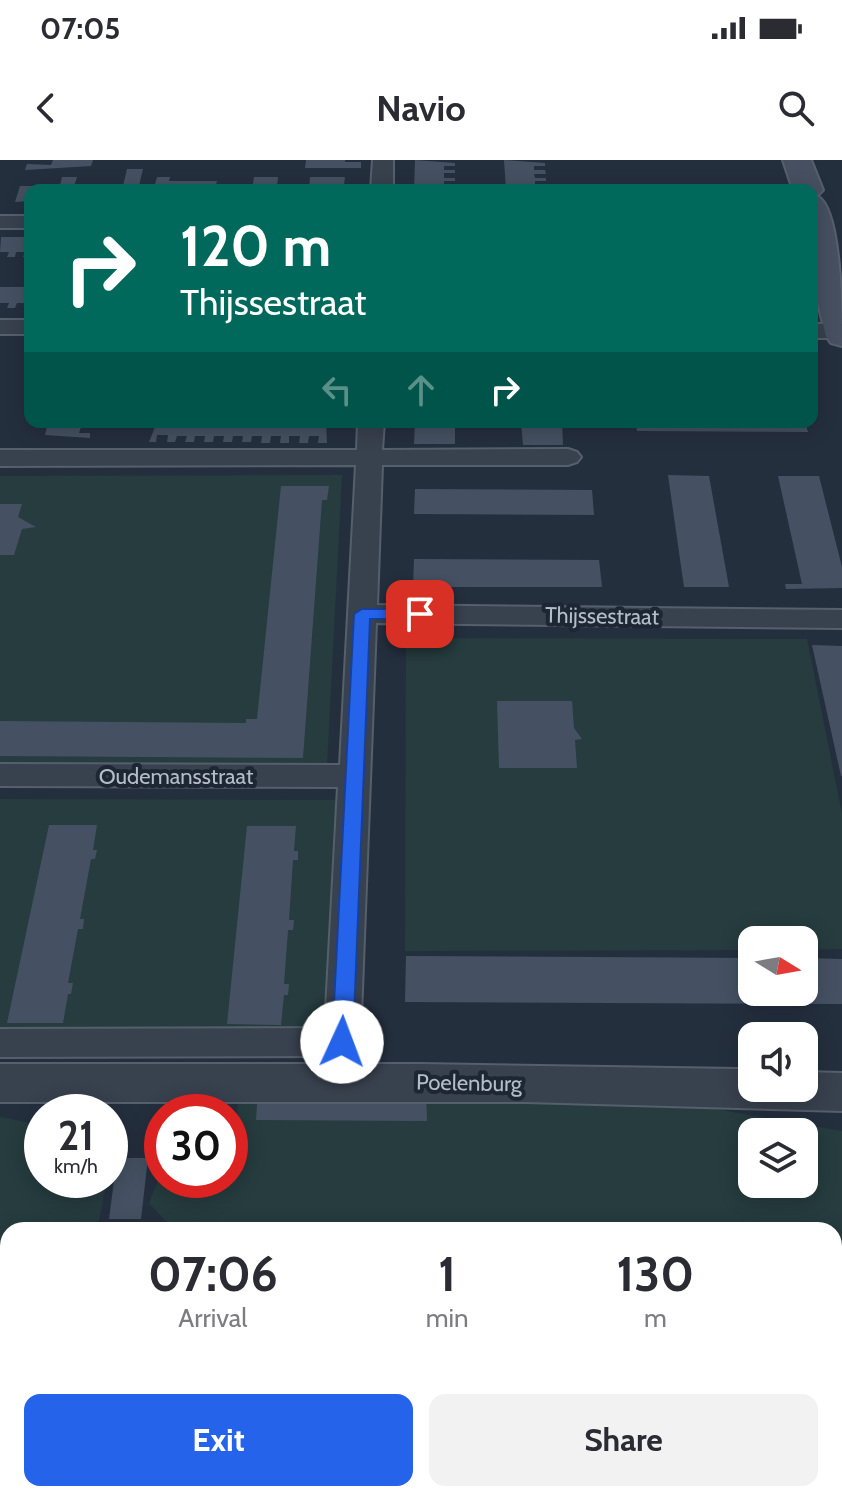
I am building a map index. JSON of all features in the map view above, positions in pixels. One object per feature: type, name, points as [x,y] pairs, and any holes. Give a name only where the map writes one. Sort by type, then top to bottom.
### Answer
[{"type":"main road","points":[[818,222],[836,278],[827,277],[834,332]]},
{"type":"street","points":[[382,184],[383,160]]},
{"type":"street","points":[[0,222],[24,222]]},
{"type":"street","points":[[0,327],[24,327]]},
{"type":"street","points":[[0,1043],[342,1042],[371,428]]},
{"type":"street","points":[[0,458],[568,457]]},
{"type":"street","name":"Thijssestraat","points":[[362,614],[842,619]]},
{"type":"street","name":"Oudemansstraat","points":[[0,775],[353,776]]},
{"type":"street","name":"Poelenburg","points":[[0,1083],[687,1085],[842,1092]]},
{"type":"green space","points":[[342,475],[327,766],[0,766],[0,476]]},
{"type":"green space","points":[[406,638],[807,639],[842,814],[842,949],[818,950],[818,926],[738,926],[738,950],[405,951]]},
{"type":"green space","points":[[0,799],[339,800],[327,1036],[0,1027]]},
{"type":"green space","points":[[239,1078],[604,1090],[767,1118],[738,1118],[738,1198],[818,1198],[818,1127],[842,1131],[842,1222],[167,1222],[149,1203],[151,1198],[248,1198],[248,1094],[238,1094]]},
{"type":"green space","points":[[0,1117],[24,1122],[24,1198],[103,1198],[99,1222],[0,1222]]},
{"type":"building","points":[[53,160],[93,160],[91,166],[25,170],[27,164],[51,165]]},
{"type":"building","points":[[306,160],[361,162],[361,168],[305,168]]},
{"type":"building","points":[[415,160],[455,163],[455,166],[444,166],[444,170],[455,170],[455,173],[444,173],[444,178],[455,178],[455,181],[414,184]]},
{"type":"building","points":[[504,160],[545,163],[545,166],[534,166],[534,170],[545,170],[546,174],[534,174],[535,178],[546,178],[546,181],[506,184]]},
{"type":"building","points":[[127,169],[143,169],[139,184],[123,184]]},
{"type":"building","points":[[62,177],[77,177],[75,184],[60,184]]},
{"type":"building","points":[[157,177],[170,177],[169,181],[217,181],[216,184],[155,184]]},
{"type":"building","points":[[254,177],[278,177],[277,184],[253,184]]},
{"type":"building","points":[[310,177],[345,177],[344,184],[309,184]]},
{"type":"building","points":[[20,186],[24,186],[24,201],[15,202]]},
{"type":"building","points":[[1,237],[24,237],[24,252],[7,257],[9,252],[0,252]]},
{"type":"building","points":[[0,287],[24,287],[24,303],[7,308],[9,303],[0,303]]},
{"type":"building","points":[[47,428],[81,428],[79,433],[90,433],[90,438],[45,435]]},
{"type":"building","points":[[155,428],[326,428],[327,443],[318,443],[319,436],[309,436],[308,443],[299,443],[300,436],[289,436],[289,443],[280,443],[281,436],[271,436],[270,443],[261,443],[262,436],[252,436],[251,442],[242,442],[243,436],[233,436],[232,442],[223,442],[224,436],[214,436],[213,442],[204,442],[205,436],[195,436],[194,442],[185,442],[187,436],[177,436],[175,442],[167,442],[168,435],[157,435],[156,442],[149,442]]},
{"type":"building","points":[[415,428],[455,428],[455,444],[414,444]]},
{"type":"building","points":[[522,428],[562,428],[563,445],[523,445]]},
{"type":"building","points":[[637,428],[807,428],[808,432],[637,431]]},
{"type":"building","points":[[668,475],[709,476],[729,587],[684,587]]},
{"type":"building","points":[[778,476],[819,476],[842,567],[842,588],[786,589],[785,584],[802,584]]},
{"type":"building","points":[[281,486],[329,486],[327,500],[322,500],[303,758],[0,756],[0,721],[246,723],[246,719],[257,719]]},
{"type":"building","points":[[415,489],[592,490],[594,515],[414,514]]},
{"type":"building","points":[[0,504],[22,504],[18,517],[36,527],[22,529],[14,555],[0,555]]},
{"type":"building","points":[[414,559],[599,560],[602,587],[413,587]]},
{"type":"building","points":[[812,645],[842,646],[842,776],[841,776]]},
{"type":"building","points":[[497,701],[572,701],[574,728],[582,739],[575,740],[577,768],[499,768]]},
{"type":"building","points":[[49,825],[97,825],[93,850],[97,850],[95,859],[91,859],[80,919],[84,919],[83,929],[78,929],[68,983],[73,983],[71,994],[68,994],[63,1023],[7,1023]]},
{"type":"building","points":[[247,826],[296,826],[294,851],[298,851],[298,860],[293,860],[289,920],[294,920],[293,930],[288,930],[284,984],[289,984],[288,995],[284,995],[281,1025],[227,1024]]},
{"type":"building","points":[[406,956],[738,958],[738,1004],[405,1002]]},
{"type":"building","points":[[818,958],[842,959],[842,1004],[818,1004]]},
{"type":"building","points":[[258,1090],[426,1091],[427,1121],[256,1120]]},
{"type":"building","points":[[128,1158],[144,1158],[141,1219],[109,1219],[112,1198],[128,1198]]},
{"type":"route","points":[[342,1042],[362,614],[420,614]]}]
